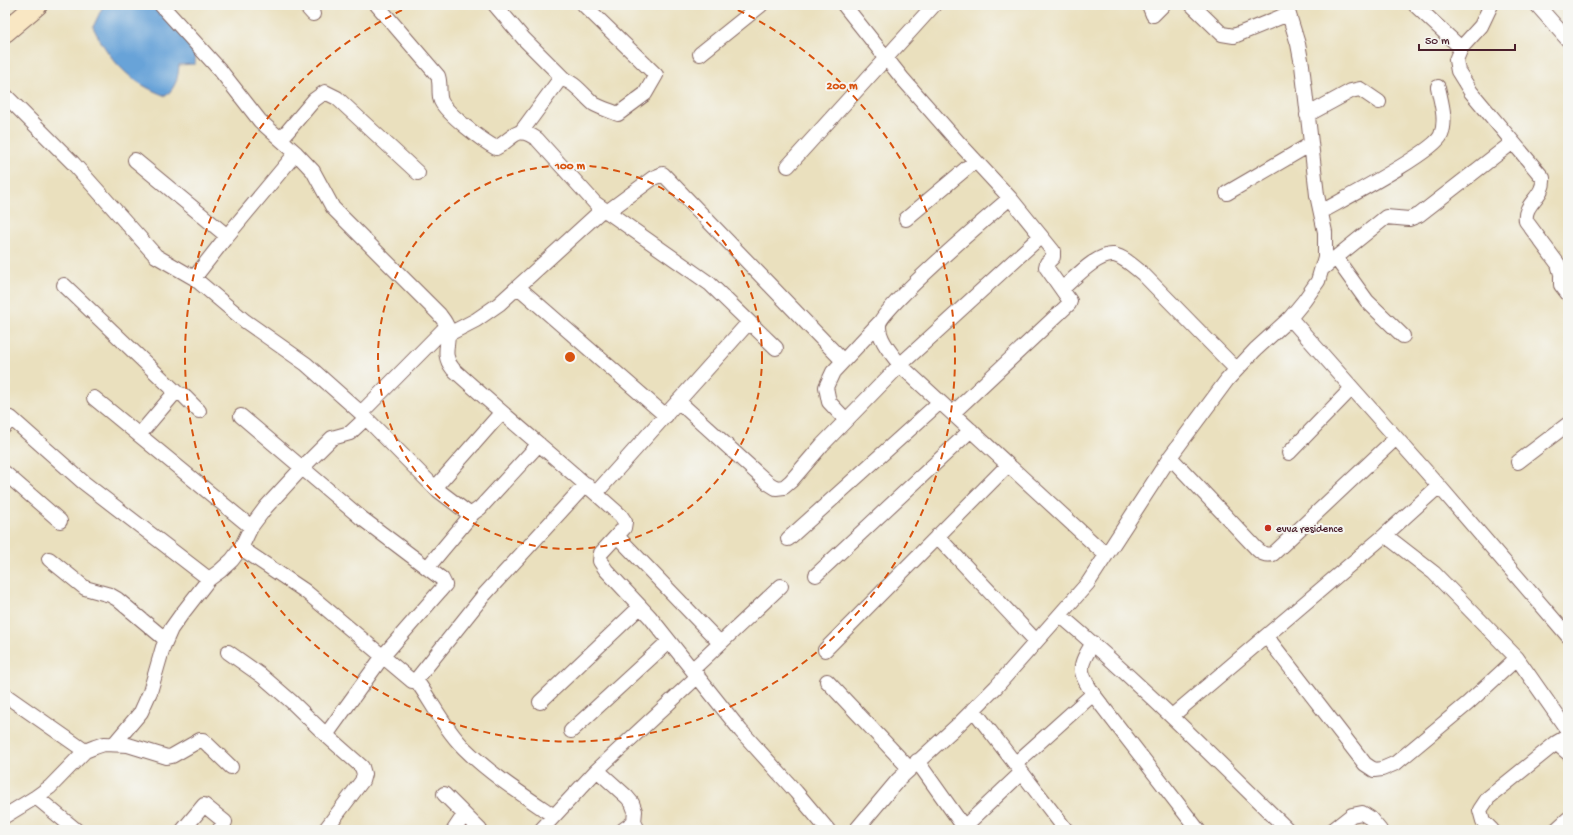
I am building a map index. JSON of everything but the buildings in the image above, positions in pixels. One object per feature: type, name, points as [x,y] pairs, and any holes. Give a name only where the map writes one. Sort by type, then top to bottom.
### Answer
[{"type":"main road","points":[[5,32],[37,5]]},
{"type":"street","points":[[161,5],[220,70],[260,120],[313,171],[333,208],[438,314],[447,331],[446,355],[448,363],[501,413],[591,488],[621,516],[625,522],[624,528],[601,553],[600,561],[606,570],[669,641],[741,731],[828,830]]},
{"type":"street","points":[[376,5],[438,76],[441,83],[440,99],[444,107],[453,115],[487,144],[496,148],[515,134],[521,132],[528,133],[537,139],[587,194],[605,210],[710,284],[776,348]]},
{"type":"street","points":[[495,5],[524,39],[565,80],[595,104],[618,114],[645,94],[656,75],[584,5]]},
{"type":"street","points":[[700,54],[760,5]]},
{"type":"street","points":[[844,5],[902,78],[1010,198],[1041,236],[1054,254],[1046,267],[1069,297],[1069,304],[953,413]]},
{"type":"street","points":[[788,166],[934,5]]},
{"type":"street","points":[[1149,5],[1153,15],[1163,5]]},
{"type":"street","points":[[856,830],[913,764],[973,709],[1036,642],[1088,583],[1143,496],[1236,369],[1290,318],[1312,292],[1318,281],[1325,257],[1325,232],[1307,115],[1302,65],[1298,44],[1287,10],[1234,36],[1222,34],[1192,5]]},
{"type":"street","points":[[1415,5],[1461,48]]},
{"type":"street","points":[[1491,5],[1481,26],[1461,48],[1456,60],[1458,71],[1471,92],[1543,178],[1544,184],[1542,191],[1526,211],[1526,221],[1558,264],[1565,271],[1561,285],[1568,294]]},
{"type":"street","points":[[1537,5],[1568,40]]},
{"type":"street","points":[[521,132],[560,79],[565,80]]},
{"type":"street","points":[[1321,212],[1380,179],[1432,146],[1440,136],[1444,122],[1438,87]]},
{"type":"street","points":[[1307,115],[1351,91],[1360,89],[1379,102]]},
{"type":"street","points":[[281,139],[314,100],[325,92],[337,98],[418,173]]},
{"type":"street","points":[[5,95],[73,163],[156,256],[194,278],[245,321],[306,364],[364,415],[435,488],[468,513],[473,513]]},
{"type":"street","points":[[1323,268],[1386,217],[1409,219],[1419,215],[1513,142]]},
{"type":"street","points":[[1227,193],[1311,144]]},
{"type":"street","points":[[194,278],[296,153]]},
{"type":"street","points":[[135,160],[227,236]]},
{"type":"street","points":[[906,219],[975,160]]},
{"type":"street","points":[[114,744],[141,712],[150,692],[166,640],[171,629],[209,579],[232,560],[266,507],[302,468],[332,438],[350,433],[364,415],[447,331],[489,312],[605,210],[653,178],[663,174],[843,361]]},
{"type":"street","points":[[846,420],[829,402],[826,394],[828,380],[833,372],[879,323],[886,312],[903,294],[1010,198]]},
{"type":"street","points":[[678,401],[768,483],[776,488],[784,487],[822,445],[900,365],[1041,236]]},
{"type":"street","points":[[1062,289],[1090,264],[1106,256],[1115,256],[1127,262],[1143,274],[1236,369]]},
{"type":"street","points":[[1336,258],[1368,301],[1403,336]]},
{"type":"street","points":[[64,285],[177,393],[183,396],[199,411]]},
{"type":"street","points":[[518,287],[666,416]]},
{"type":"street","points":[[1290,318],[1568,636]]},
{"type":"street","points":[[416,680],[484,595],[591,488],[666,416],[749,322]]},
{"type":"street","points":[[879,323],[879,334],[900,365],[1106,555]]},
{"type":"street","points":[[1289,453],[1352,388]]},
{"type":"street","points":[[139,435],[173,394],[177,393]]},
{"type":"street","points":[[94,398],[252,527]]},
{"type":"street","points":[[788,539],[940,402]]},
{"type":"street","points":[[435,488],[501,413]]},
{"type":"street","points":[[241,416],[360,517],[442,579],[445,585],[383,656],[326,735]]},
{"type":"street","points":[[5,426],[11,418],[83,482],[209,579]]},
{"type":"street","points":[[1518,462],[1568,424]]},
{"type":"street","points":[[816,574],[971,430]]},
{"type":"street","points":[[1170,458],[1262,554],[1268,555],[1273,554],[1396,438]]},
{"type":"street","points":[[427,568],[473,513],[480,508],[539,444]]},
{"type":"street","points":[[825,650],[1008,465]]},
{"type":"street","points":[[5,473],[60,521]]},
{"type":"street","points":[[1172,716],[1385,535],[1438,486]]},
{"type":"street","points":[[1385,535],[1434,573],[1517,658],[1568,731]]},
{"type":"street","points":[[617,536],[720,643]]},
{"type":"street","points":[[938,536],[1036,642]]},
{"type":"street","points":[[240,548],[305,591],[412,681],[416,680]]},
{"type":"street","points":[[49,559],[85,588],[110,595],[117,599],[166,640]]},
{"type":"street","points":[[541,830],[597,770],[695,673],[720,643],[781,586]]},
{"type":"street","points":[[540,702],[640,607]]},
{"type":"street","points":[[1060,615],[1093,643],[1172,716],[1288,830]]},
{"type":"street","points":[[1266,636],[1365,764],[1374,770],[1382,769],[1396,763],[1467,704],[1517,658]]},
{"type":"street","points":[[571,730],[669,641]]},
{"type":"street","points":[[1093,643],[1082,660],[1081,670],[1084,680],[1093,694],[1198,830]]},
{"type":"street","points":[[228,652],[262,676],[362,767],[364,774],[362,781],[325,830]]},
{"type":"street","points":[[416,680],[446,727],[464,748],[500,778],[554,816]]},
{"type":"street","points":[[827,681],[913,764],[965,828],[1018,769],[1093,694]]},
{"type":"street","points":[[5,695],[85,751]]},
{"type":"street","points":[[973,709],[1066,830]]},
{"type":"street","points":[[1492,830],[1483,821],[1480,810],[1488,798],[1556,743],[1568,736]]},
{"type":"street","points":[[5,816],[36,797],[65,773],[85,751],[104,744],[140,747],[167,757],[172,756],[200,740],[203,740],[231,767]]},
{"type":"street","points":[[1556,743],[1568,753]]},
{"type":"street","points":[[597,770],[632,804],[635,811],[636,826],[623,830]]},
{"type":"street","points":[[444,794],[480,830]]},
{"type":"street","points":[[36,797],[76,830]]},
{"type":"street","points":[[183,830],[204,805],[225,822],[219,830]]},
{"type":"street","points":[[1333,830],[1352,815],[1362,813],[1370,818],[1380,830]]},
{"type":"street","points":[[454,830],[464,815]]},
{"type":"street","points":[[1556,830],[1568,819]]},
{"type":"water","points":[[109,5],[154,5],[164,13],[196,49],[195,64],[179,65],[176,82],[166,96],[142,85],[122,69],[100,39],[93,27],[102,8]]},
{"type":"place","name":"evva residence","points":[[1268,528]]}]
